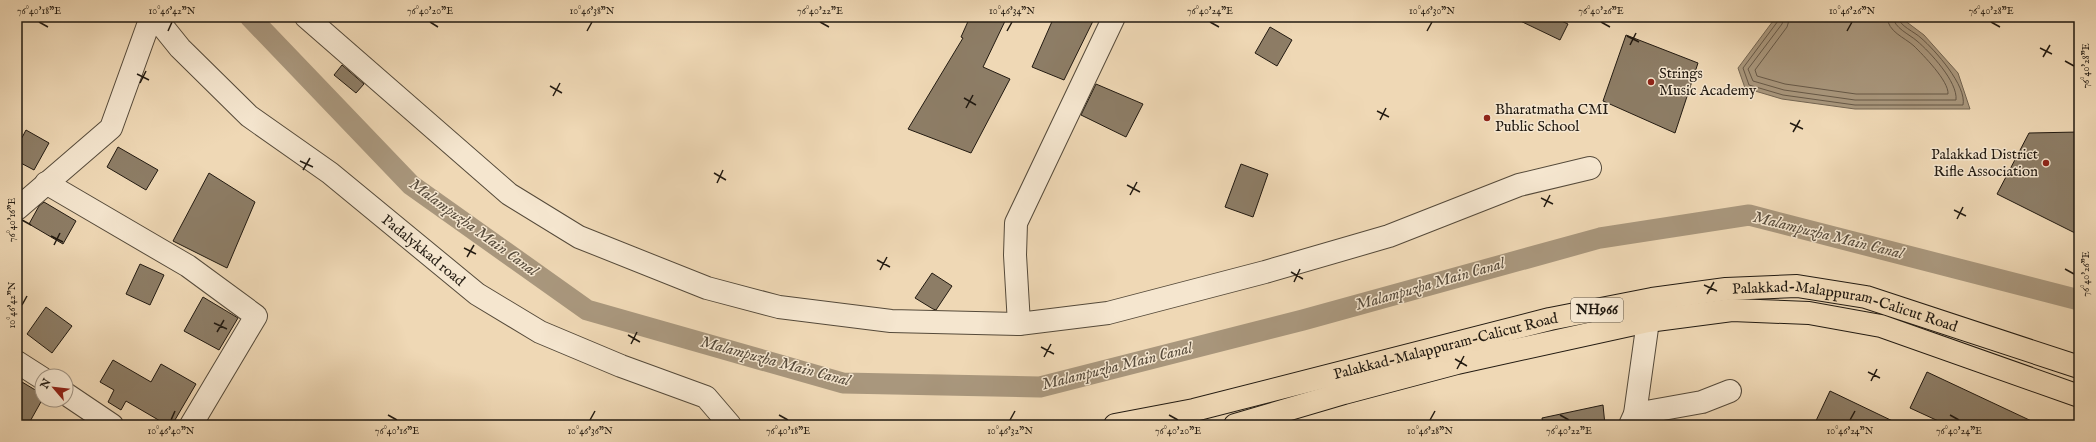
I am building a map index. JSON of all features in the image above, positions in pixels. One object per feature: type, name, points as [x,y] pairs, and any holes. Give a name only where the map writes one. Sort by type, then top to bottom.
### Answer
[{"type":"highway","name":"Palakkad-Malappuram-Calicut Road","points":[[1115,425],[1194,410],[1550,319],[1652,299],[1742,288],[1797,286],[1866,297],[2079,367]]},
{"type":"highway","points":[[1830,316],[1831,292]]},
{"type":"highway","name":"Palakkad-Malappuram-Calicut Road","points":[[1235,425],[1344,393],[1458,363],[1648,321],[1732,310],[1809,313],[1882,326],[2079,396]]},
{"type":"street","points":[[17,209],[111,128],[151,17]]},
{"type":"street","name":"Padalykkad road","points":[[155,17],[180,48],[249,116],[330,173],[477,294],[540,332],[621,366],[706,397],[730,425]]},
{"type":"street","points":[[306,17],[509,194],[579,237],[707,288],[779,307],[890,321],[1019,324],[1108,314],[1265,272],[1389,236],[1519,185],[1590,168]]},
{"type":"street","points":[[1019,324],[1015,255],[1016,223],[1114,17]]},
{"type":"street","points":[[46,183],[188,266],[256,316],[191,425]]},
{"type":"street","points":[[1648,321],[1632,420],[1702,402],[1730,391]]},
{"type":"street","points":[[17,362],[34,373]]},
{"type":"street","points":[[74,399],[112,425]]},
{"type":"water","points":[[1776,17],[1900,17],[1924,35],[1958,73],[1970,109],[1855,109],[1782,99],[1745,88],[1738,68]]},
{"type":"building","points":[[970,17],[1007,17],[983,67],[1010,79],[971,153],[908,129],[963,38],[961,37]]},
{"type":"building","points":[[1054,17],[1095,17],[1064,80],[1032,67]]},
{"type":"building","points":[[1512,17],[1553,17],[1568,24],[1560,40]]},
{"type":"building","points":[[1270,27],[1292,40],[1277,66],[1255,53]]},
{"type":"building","name":"Strings Music Academy","points":[[1626,35],[1698,63],[1675,133],[1603,101]]},
{"type":"building","points":[[342,65],[364,84],[356,93],[334,75]]},
{"type":"building","points":[[1096,84],[1143,104],[1126,137],[1081,115]]},
{"type":"building","points":[[26,130],[49,143],[34,170],[17,161],[17,147]]},
{"type":"building","name":"Palakkad District Rifle Association","points":[[2079,132],[2079,235],[1997,194],[2029,133]]},
{"type":"building","points":[[118,147],[158,170],[146,190],[107,167]]},
{"type":"building","points":[[1241,164],[1268,174],[1253,217],[1225,207]]},
{"type":"building","points":[[209,173],[255,202],[227,268],[173,241]]},
{"type":"building","points":[[44,202],[76,221],[63,244],[29,224],[39,206]]},
{"type":"building","points":[[140,264],[164,275],[150,305],[126,294]]},
{"type":"building","points":[[932,273],[952,286],[936,310],[915,298]]},
{"type":"building","points":[[203,297],[238,318],[219,350],[184,331]]},
{"type":"building","points":[[46,307],[72,326],[52,353],[27,334]]},
{"type":"building","points":[[113,360],[151,382],[161,364],[196,384],[172,425],[167,425],[126,401],[121,410],[108,402],[114,390],[100,382]]},
{"type":"building","points":[[1927,372],[2040,425],[1947,425],[1910,408]]},
{"type":"building","points":[[17,379],[34,389],[34,408],[38,408],[28,425],[17,425]]},
{"type":"building","points":[[1830,391],[1901,425],[1814,425]]},
{"type":"building","points":[[1603,405],[1605,425],[1543,425],[1542,418]]},
{"type":"waterway","name":"Malampuzha Main Canal","points":[[250,17],[411,185],[587,310],[843,383],[1040,387],[1303,320],[1600,238],[1749,215],[2079,300]]},
{"type":"place","name":"Strings Music Academy","points":[[1651,82]]},
{"type":"place","name":"Bharatmatha CMI Public School","points":[[1487,118]]},
{"type":"place","name":"Palakkad District Rifle Association","points":[[2046,163]]}]
